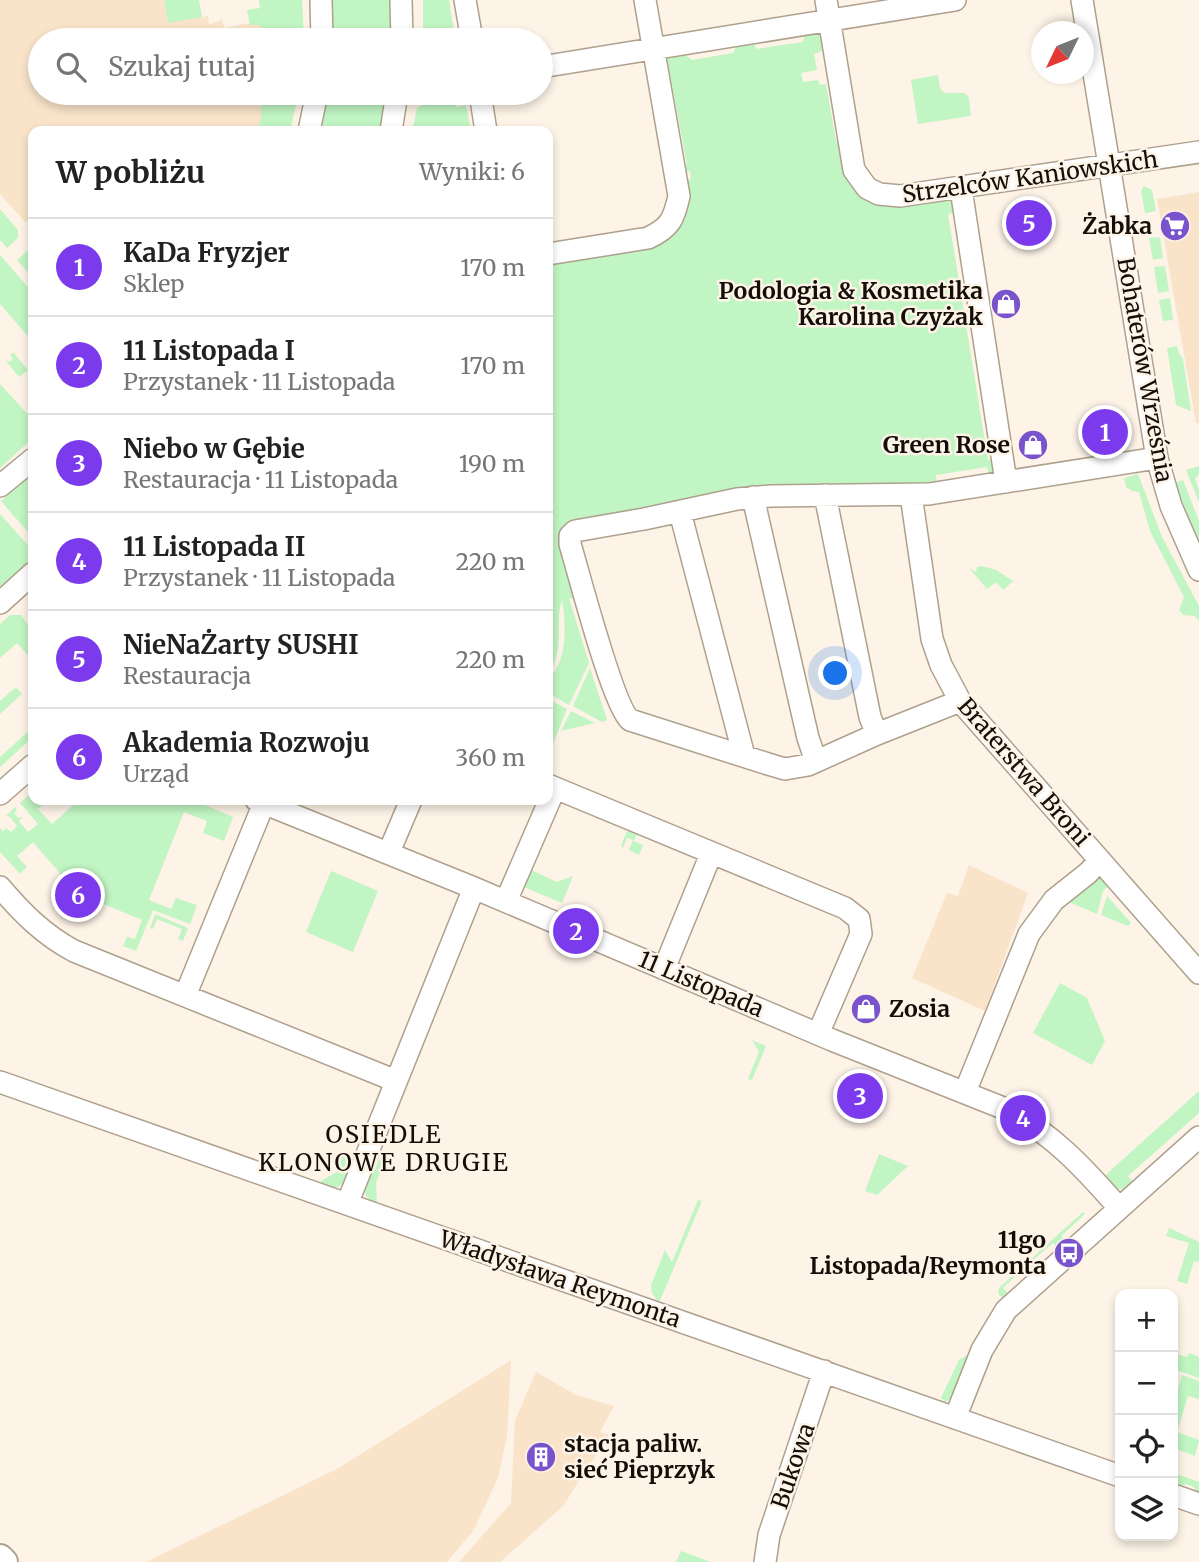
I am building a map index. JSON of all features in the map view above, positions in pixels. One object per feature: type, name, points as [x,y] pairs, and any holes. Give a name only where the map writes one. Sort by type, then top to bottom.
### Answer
[{"type":"main road","points":[[0,1558],[4,1562]]},
{"type":"street","points":[[321,0],[322,28]]},
{"type":"street","points":[[401,0],[402,28]]},
{"type":"street","points":[[465,0],[469,28]]},
{"type":"street","points":[[553,253],[648,238],[660,233],[675,216],[679,196],[645,0]]},
{"type":"street","points":[[553,65],[653,50],[827,10],[955,0]]},
{"type":"street","name":"Bohaterów Września","points":[[1082,0],[1157,458],[1171,506],[1199,569]]},
{"type":"street","name":"Strzelców Kaniowskich","points":[[827,10],[855,170],[867,188],[879,194],[900,197],[961,189],[1199,152]]},
{"type":"street","points":[[310,126],[314,105]]},
{"type":"street","points":[[392,126],[395,105]]},
{"type":"street","points":[[482,105],[485,126]]},
{"type":"street","points":[[961,189],[1006,482]]},
{"type":"street","points":[[960,701],[801,767],[785,769],[634,722],[624,715],[570,544],[570,536],[575,531],[753,497],[911,495],[1157,458]]},
{"type":"street","points":[[0,486],[28,463]]},
{"type":"street","points":[[825,495],[870,717],[877,734]]},
{"type":"street","name":"Braterstwa Broni","points":[[911,495],[932,639],[960,701],[1199,972]]},
{"type":"street","points":[[753,497],[805,725],[816,761]]},
{"type":"street","points":[[680,512],[744,756]]},
{"type":"street","points":[[0,603],[28,585]]},
{"type":"street","points":[[0,794],[28,769]]},
{"type":"street","points":[[553,787],[845,908],[859,919],[861,934],[818,1034]]},
{"type":"street","points":[[185,996],[258,805]]},
{"type":"street","name":"11 Listopada","points":[[270,805],[389,852],[1023,1118],[1069,1152],[1119,1208]]},
{"type":"street","points":[[389,852],[409,805]]},
{"type":"street","points":[[506,901],[544,805]]},
{"type":"street","points":[[664,969],[710,853]]},
{"type":"street","points":[[965,1092],[1029,934],[1054,900],[1100,860]]},
{"type":"street","points":[[0,887],[24,915],[56,942],[74,951],[396,1082]]},
{"type":"street","points":[[347,1204],[474,888]]},
{"type":"street","name":"Władysława Reymonta","points":[[0,1082],[1115,1474]]},
{"type":"street","points":[[956,1418],[982,1350],[1006,1310],[1199,1138]]},
{"type":"street","name":"Bukowa","points":[[765,1562],[769,1535],[824,1371]]},
{"type":"street","points":[[1178,1497],[1199,1504]]},
{"type":"shaded area","points":[[0,0],[164,0],[168,22],[208,16],[209,25],[222,19],[224,28],[28,28],[28,105],[270,105],[266,126],[28,126],[28,221],[26,223],[0,194]]},
{"type":"shaded area","points":[[280,17],[279,28],[224,28]]},
{"type":"shaded area","points":[[1199,192],[1199,423],[1196,423],[1157,199]]},
{"type":"shaded area","points":[[969,865],[1028,893],[985,1011],[912,978],[947,893],[958,896]]},
{"type":"shaded area","points":[[511,1360],[507,1436],[498,1478],[473,1531],[447,1562],[146,1562],[337,1469]]},
{"type":"shaded area","points":[[536,1372],[576,1395],[614,1406],[600,1432],[609,1435],[563,1506],[500,1562],[459,1562],[511,1503],[515,1420]]},
{"type":"green space","points":[[164,0],[199,0],[202,17],[168,23]]},
{"type":"green space","points":[[259,0],[302,0],[303,28],[260,28],[260,25],[250,25],[247,10],[260,8]]},
{"type":"green space","points":[[328,0],[394,0],[395,28],[329,28]]},
{"type":"green space","points":[[423,0],[449,0],[453,28],[423,28]]},
{"type":"green space","points":[[824,31],[825,50],[814,54],[817,70],[801,73],[803,82],[818,80],[820,85],[826,84],[836,141],[843,128],[867,193],[950,195],[958,212],[948,214],[988,460],[998,460],[996,470],[990,477],[987,467],[936,475],[937,487],[570,526],[576,600],[569,598],[589,663],[569,705],[553,696],[553,674],[562,653],[565,631],[562,600],[557,656],[553,664],[553,258],[654,242],[681,182],[691,179],[690,171],[679,173],[687,165],[670,74],[659,70],[668,55],[681,52],[692,60],[733,53],[738,43],[754,43],[756,49],[803,42],[805,34]]},
{"type":"green space","points":[[938,75],[940,88],[944,93],[965,93],[969,98],[971,116],[918,124],[911,80]]},
{"type":"green space","points":[[260,105],[296,105],[291,126],[258,126]]},
{"type":"green space","points":[[323,105],[388,105],[384,126],[319,126]]},
{"type":"green space","points":[[422,105],[466,105],[470,126],[413,126],[417,108]]},
{"type":"green space","points":[[1144,186],[1152,190],[1156,211],[1145,213],[1141,191]]},
{"type":"green space","points":[[0,209],[18,230],[18,238],[7,248],[0,240]]},
{"type":"green space","points":[[1160,237],[1163,258],[1153,260],[1149,238]]},
{"type":"green space","points":[[28,250],[28,272],[17,260]]},
{"type":"green space","points":[[0,255],[28,287],[28,336],[0,304]]},
{"type":"green space","points":[[1165,266],[1169,291],[1158,293],[1154,267]]},
{"type":"green space","points":[[1170,298],[1173,320],[1163,321],[1159,300]]},
{"type":"green space","points":[[1177,346],[1183,359],[1191,411],[1176,405],[1167,348]]},
{"type":"green space","points":[[13,352],[28,370],[19,377],[5,360],[10,362]]},
{"type":"green space","points":[[0,384],[28,415],[28,443],[0,468]]},
{"type":"green space","points":[[1199,466],[1199,474],[1195,479],[1199,502],[1186,470]]},
{"type":"green space","points":[[1138,474],[1162,537],[1199,606],[1199,621],[1195,616],[1183,615],[1179,610],[1184,597],[1150,531],[1139,492],[1126,487],[1124,478]]},
{"type":"green space","points":[[28,477],[28,532],[1,501]]},
{"type":"green space","points":[[1183,480],[1199,521],[1199,540],[1174,483]]},
{"type":"green space","points":[[0,514],[28,545],[28,563],[0,588]]},
{"type":"green space","points":[[977,567],[996,570],[1013,581],[1003,590],[996,582],[987,589],[969,568],[976,572]]},
{"type":"green space","points":[[10,615],[21,615],[28,625],[28,655],[17,643],[0,658],[0,624]]},
{"type":"green space","points":[[590,668],[607,720],[602,722],[573,706]]},
{"type":"green space","points":[[16,687],[22,694],[0,714],[0,701]]},
{"type":"green space","points":[[553,702],[567,709],[553,744]]},
{"type":"green space","points":[[571,711],[595,723],[561,731]]},
{"type":"green space","points":[[28,732],[28,742],[0,767],[0,757]]},
{"type":"green space","points":[[28,796],[28,805],[42,805],[38,809],[52,824],[73,805],[205,805],[233,817],[224,841],[203,833],[207,821],[184,812],[149,900],[171,909],[176,898],[197,905],[190,924],[153,910],[136,951],[123,946],[127,937],[135,939],[142,920],[89,898],[78,886],[71,886],[33,842],[17,856],[27,867],[20,874],[0,852],[0,828],[11,832],[17,826],[6,816],[15,807],[17,810],[14,813],[18,818],[23,817],[19,821],[28,832],[38,824],[20,803]]},
{"type":"green space","points":[[630,830],[638,831],[634,841],[643,845],[639,855],[629,850],[633,840],[627,838],[623,848],[621,846]]},
{"type":"green space","points":[[531,870],[557,882],[573,876],[562,903],[524,887]]},
{"type":"green space","points":[[331,871],[378,891],[353,952],[306,932]]},
{"type":"green space","points":[[1098,878],[1104,879],[1109,885],[1103,891],[1097,914],[1069,902]]},
{"type":"green space","points":[[1107,896],[1131,923],[1128,926],[1101,915]]},
{"type":"green space","points":[[155,914],[188,928],[183,941],[178,939],[182,929],[157,919],[153,929],[150,928]]},
{"type":"green space","points":[[1060,983],[1087,998],[1105,1041],[1092,1065],[1033,1033]]},
{"type":"green space","points":[[752,1040],[766,1046],[752,1080],[748,1079],[759,1052]]},
{"type":"green space","points":[[1199,1091],[1199,1113],[1128,1176],[1134,1183],[1120,1189],[1105,1182],[1108,1179],[1105,1176],[1111,1170]]},
{"type":"green space","points":[[343,1151],[355,1164],[348,1180],[335,1189],[320,1185],[321,1181],[340,1170],[338,1166]]},
{"type":"green space","points":[[879,1154],[908,1166],[877,1195],[865,1191]]},
{"type":"green space","points":[[380,1158],[386,1161],[376,1182],[377,1205],[367,1196],[364,1184],[365,1174],[375,1170]]},
{"type":"green space","points":[[698,1200],[702,1201],[659,1303],[652,1293],[651,1285],[665,1250],[672,1262]]},
{"type":"green space","points":[[1083,1212],[1085,1214],[1061,1236],[1067,1244],[1060,1250],[1053,1243],[1032,1261],[1039,1269],[1034,1273],[1027,1265],[1003,1288],[1010,1296],[1004,1298],[999,1295],[1001,1286]]},
{"type":"green space","points":[[1169,1228],[1199,1242],[1199,1262],[1194,1261],[1187,1284],[1177,1281],[1189,1243],[1166,1236]]},
{"type":"green space","points":[[974,1351],[956,1395],[945,1402],[941,1398],[959,1360]]},
{"type":"green space","points":[[1189,1353],[1199,1357],[1199,1378],[1178,1371],[1178,1354],[1187,1357]]},
{"type":"green space","points":[[1182,1375],[1199,1381],[1199,1399],[1188,1396],[1178,1429],[1178,1415],[1178,1388]]},
{"type":"green space","points":[[1178,1432],[1199,1440],[1195,1456],[1178,1450]]},
{"type":"green space","points":[[1178,1475],[1199,1482],[1199,1496],[1194,1487],[1186,1484],[1178,1488]]},
{"type":"green space","points":[[681,1551],[711,1562],[676,1562]]},
{"type":"place","name":"NieNaŻarty SUSHI","points":[[1029,223]]},
{"type":"place","name":"Żabka","points":[[1175,226]]},
{"type":"place","name":"Podologia & Kosmetika Karolina Czyżak","points":[[1006,304]]},
{"type":"place","name":"KaDa Fryzjer","points":[[1105,432]]},
{"type":"place","name":"Green Rose","points":[[1033,445]]},
{"type":"place","name":"Akademia Rozwoju","points":[[78,895]]},
{"type":"place","name":"11 Listopada I","points":[[576,931]]},
{"type":"place","name":"Zosia","points":[[866,1009]]},
{"type":"place","name":"Niebo w Gębie","points":[[860,1096]]},
{"type":"place","name":"11 Listopada II","points":[[1023,1118]]},
{"type":"place","name":"11go Listopada/Reymonta","points":[[1069,1253]]},
{"type":"place","name":"stacja paliw. sieć Pieprzyk","points":[[541,1457]]},
{"type":"district","name":"OSIEDLE KLONOWE DRUGIE","points":[[384,1149]]}]
